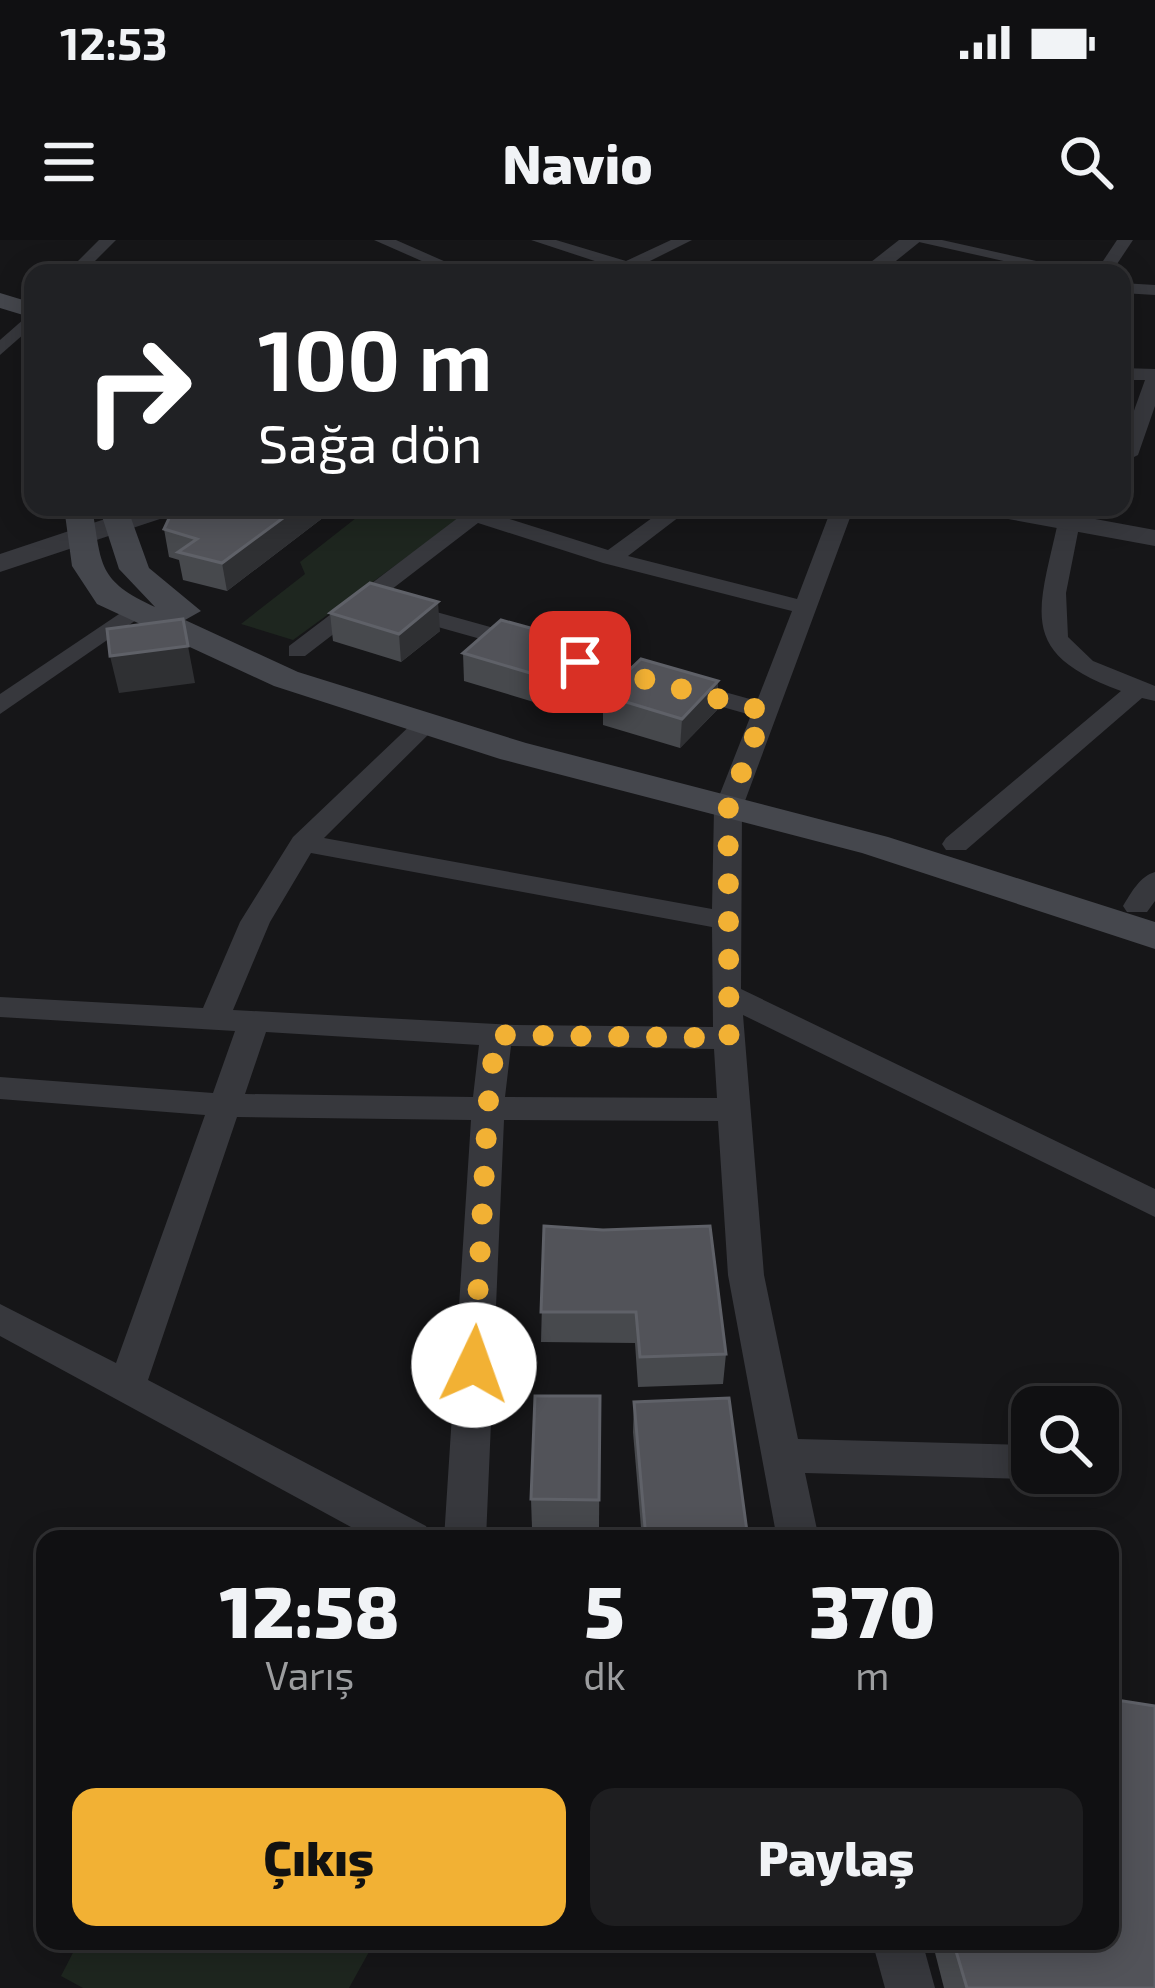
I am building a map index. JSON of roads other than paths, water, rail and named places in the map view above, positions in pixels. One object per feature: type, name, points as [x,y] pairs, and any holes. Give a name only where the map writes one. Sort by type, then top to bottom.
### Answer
[{"type":"main road","points":[[98,518],[87,566],[108,597],[286,679],[426,724],[732,797],[956,844],[1150,909]]},
{"type":"main road","points":[[98,518],[142,584],[180,609],[401,690],[875,845],[1150,909]]},
{"type":"street","points":[[83,264],[108,240]]},
{"type":"street","points":[[382,240],[441,264]]},
{"type":"street","points":[[539,240],[604,264]]},
{"type":"street","points":[[633,264],[684,240]]},
{"type":"street","points":[[880,264],[910,241],[1034,264]]},
{"type":"street","points":[[0,350],[24,324]]},
{"type":"street","points":[[1131,439],[1155,377]]},
{"type":"street","points":[[297,651],[474,516]]},
{"type":"street","points":[[478,516],[611,558],[802,607]]},
{"type":"street","points":[[611,558],[669,516]]},
{"type":"street","points":[[796,1530],[746,1275],[726,994],[732,797],[839,516]]},
{"type":"street","points":[[1037,516],[1155,538]]},
{"type":"street","points":[[0,562],[98,518]]},
{"type":"street","points":[[956,844],[1146,692],[1066,658],[1055,638],[1051,609],[1069,522]]},
{"type":"street","points":[[367,597],[580,662],[764,711]]},
{"type":"street","points":[[0,706],[134,611]]},
{"type":"street","points":[[213,1020],[255,922],[303,843],[426,724]]},
{"type":"street","points":[[303,843],[727,920]]},
{"type":"street","points":[[726,994],[1155,1204]]},
{"type":"street","points":[[0,1007],[496,1035],[729,1038]]},
{"type":"street","points":[[126,1387],[254,1022]]},
{"type":"street","points":[[465,1530],[488,1105],[496,1035]]},
{"type":"street","points":[[0,1088],[85,1099],[228,1104],[734,1110]]},
{"type":"street","points":[[0,1319],[394,1530]]},
{"type":"street","points":[[781,1455],[1011,1461]]},
{"type":"street","points":[[899,1950],[910,1988]]}]
